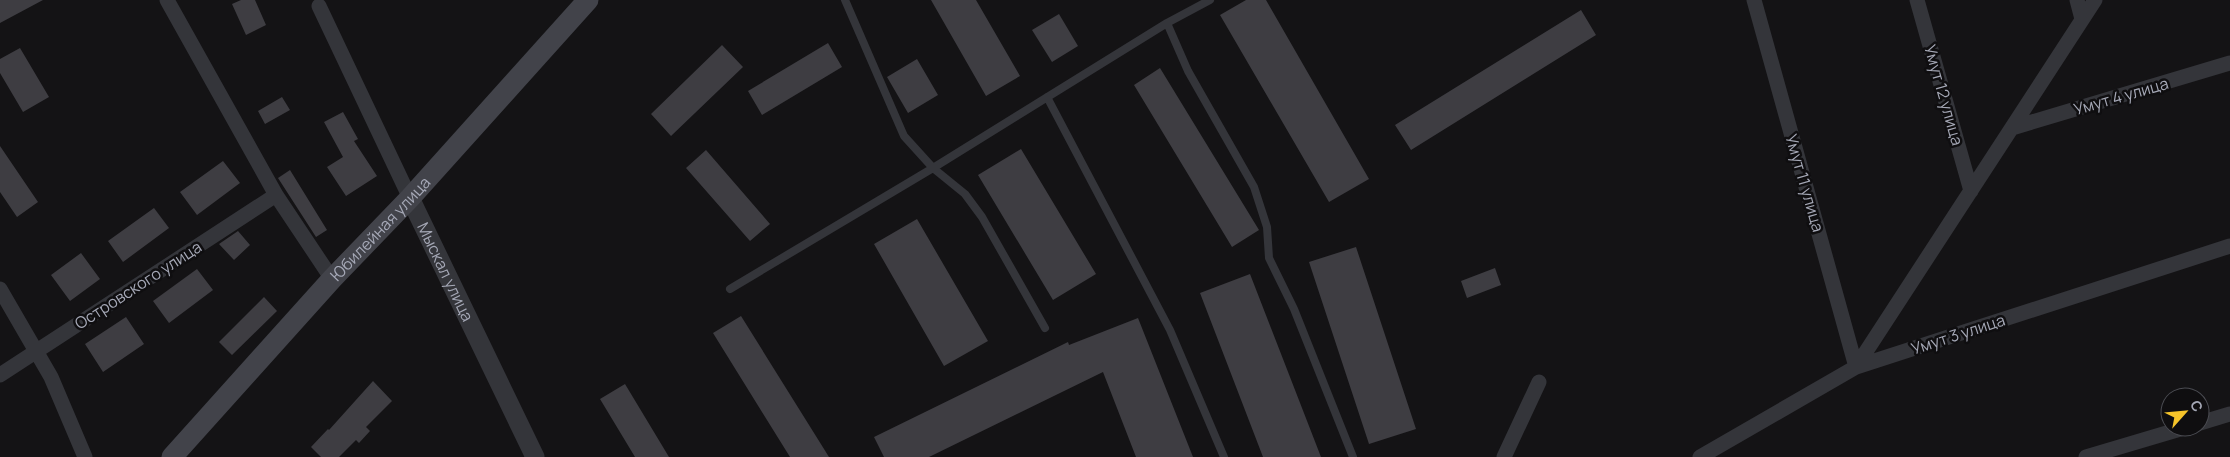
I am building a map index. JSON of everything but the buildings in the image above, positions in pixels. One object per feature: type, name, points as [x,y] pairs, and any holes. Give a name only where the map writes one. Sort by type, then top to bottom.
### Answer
[{"type":"main road","name":"Юбилейная улица","points":[[172,457],[332,279],[410,198],[588,0]]},
{"type":"street","points":[[166,0],[276,195],[332,279]]},
{"type":"street","name":"Умут 11 улица","points":[[1754,0],[1856,367]]},
{"type":"street","name":"Умут 12 улица","points":[[1917,0],[1971,190]]},
{"type":"street","points":[[2077,0],[2082,19]]},
{"type":"street","points":[[1856,367],[2095,0]]},
{"type":"street","name":"Мыскал улица","points":[[319,6],[535,457]]},
{"type":"street","name":"Умут 4 улица","points":[[2012,128],[2230,63]]},
{"type":"street","name":"Островского улица","points":[[0,375],[276,195]]},
{"type":"street","name":"Умут 3 улица","points":[[1700,457],[1856,367],[2230,246]]},
{"type":"street","points":[[0,289],[51,377],[85,457]]},
{"type":"street","points":[[1504,457],[1539,382]]},
{"type":"street","points":[[2210,420],[2230,414]]},
{"type":"street","points":[[2086,457],[2160,435]]},
{"type":"lane","points":[[844,0],[904,136],[933,168],[965,194],[982,217],[1045,328]]},
{"type":"lane","points":[[730,289],[933,168],[1047,96],[1210,0]]},
{"type":"lane","points":[[1167,24],[1188,71],[1254,187],[1267,227],[1269,258],[1294,309],[1353,457]]},
{"type":"lane","points":[[1047,96],[1170,330],[1224,457]]}]
